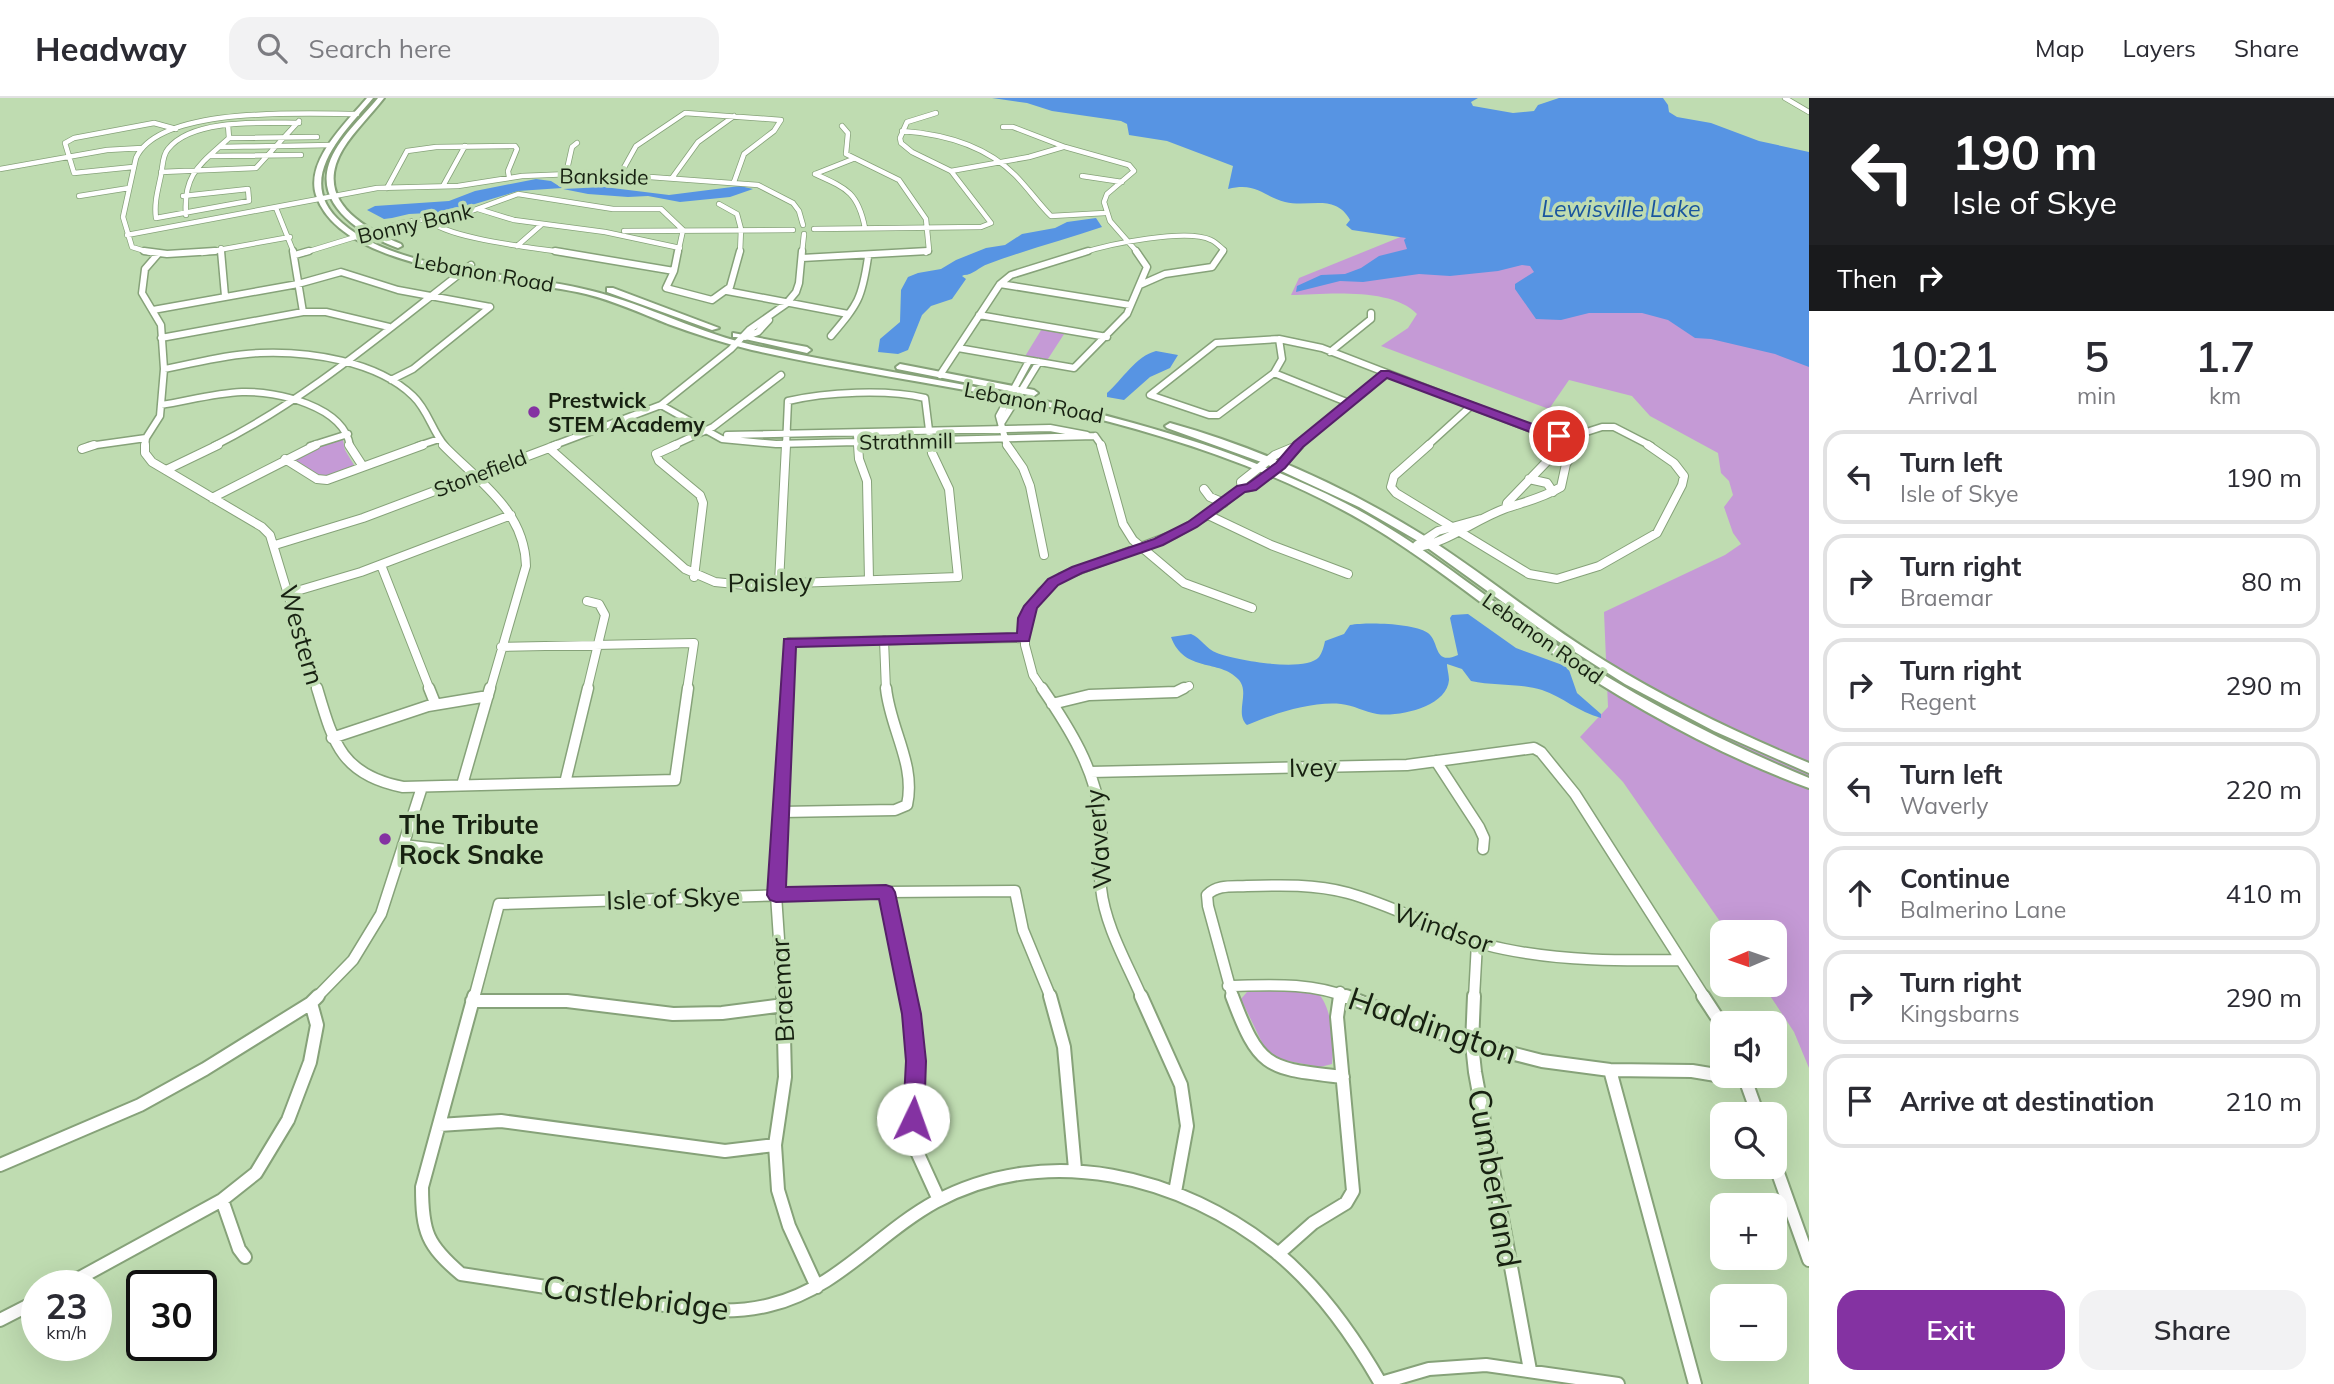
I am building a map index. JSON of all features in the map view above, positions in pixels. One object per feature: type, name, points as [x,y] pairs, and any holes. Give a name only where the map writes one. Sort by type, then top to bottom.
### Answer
[{"type":"main road","points":[[320,199],[317,184],[319,169],[332,145],[370,98]]},
{"type":"main road","points":[[333,197],[330,186],[332,166],[340,150],[382,98]]},
{"type":"main road","points":[[357,114],[369,114]]},
{"type":"main road","name":"Lebanon Road","points":[[333,197],[351,220],[369,233],[409,250],[467,268]]},
{"type":"main road","name":"Lebanon Road","points":[[320,199],[331,216],[357,236],[403,257],[585,291],[742,340],[1148,419],[1268,461],[1360,504],[1422,539],[1608,668],[1711,724],[1809,768]]},
{"type":"main road","name":"Lebanon Road","points":[[742,340],[940,374],[1151,428],[1258,468],[1341,505],[1413,548],[1602,680],[1689,729],[1809,783]]},
{"type":"street","points":[[1785,98],[1809,112]]},
{"type":"street","points":[[621,173],[636,146],[685,113],[781,120],[774,130],[753,145],[741,159],[734,182]]},
{"type":"street","points":[[793,230],[803,225],[814,229],[927,228],[981,227],[990,223],[951,171],[905,147],[900,138],[904,125],[912,119],[936,113]]},
{"type":"street","points":[[161,172],[256,168],[279,146],[305,114]]},
{"type":"street","points":[[0,169],[115,149],[142,148],[176,129],[222,117],[357,114]]},
{"type":"street","points":[[673,178],[698,142],[734,116]]},
{"type":"street","points":[[133,167],[74,173],[65,143],[156,123],[176,129]]},
{"type":"street","points":[[183,196],[248,189],[249,201],[156,218],[154,204],[161,172],[167,150],[175,142],[204,130],[228,125],[299,123]]},
{"type":"street","points":[[228,125],[229,138]]},
{"type":"street","points":[[802,258],[928,252],[923,213],[899,180],[853,159],[845,149],[848,132],[842,126]]},
{"type":"street","points":[[1003,127],[1013,127],[1065,147],[1129,165],[1134,172],[1103,199],[1105,213],[1109,222],[1130,241],[1147,267],[1168,273]]},
{"type":"street","points":[[902,131],[944,134],[1000,162],[1051,216],[1105,213]]},
{"type":"street","points":[[187,224],[183,196],[186,181],[229,138],[317,137]]},
{"type":"street","points":[[566,174],[572,147],[577,143]]},
{"type":"street","points":[[220,147],[332,145]]},
{"type":"street","points":[[443,186],[465,146]]},
{"type":"street","points":[[387,188],[409,150],[515,146],[517,149],[508,171],[509,177]]},
{"type":"street","points":[[951,171],[1065,147]]},
{"type":"street","points":[[142,148],[133,167],[121,213],[131,247],[158,254],[290,237]]},
{"type":"street","points":[[211,156],[301,155]]},
{"type":"street","points":[[1103,158],[1122,170],[1122,182]]},
{"type":"street","points":[[853,159],[815,173],[849,191],[864,217],[865,228]]},
{"type":"street","name":"Bankside","points":[[127,235],[387,188],[443,186],[509,177],[621,173],[758,185],[786,198],[799,211],[803,225]]},
{"type":"street","points":[[1082,176],[1122,182]]},
{"type":"street","points":[[79,196],[129,188]]},
{"type":"street","name":"Bonny Bank","points":[[295,255],[401,223],[455,216],[522,194],[602,208],[661,209],[683,230]]},
{"type":"street","points":[[683,230],[674,271],[665,286],[706,300],[718,298],[727,291],[736,273],[742,230],[737,214],[719,204]]},
{"type":"street","points":[[276,208],[290,237],[295,255],[303,312]]},
{"type":"street","points":[[478,209],[541,225],[605,232],[680,248]]},
{"type":"street","points":[[428,219],[433,225],[445,229],[517,246],[674,271]]},
{"type":"street","points":[[517,246],[541,225]]},
{"type":"street","points":[[605,232],[793,230],[804,234],[814,229]]},
{"type":"street","points":[[742,340],[758,332],[770,316],[786,304],[799,283],[804,234]]},
{"type":"street","points":[[940,374],[1000,284],[1011,275],[1056,259],[1130,241],[1194,236],[1211,240],[1224,250],[1212,267],[1168,273],[1139,285]]},
{"type":"street","points":[[221,248],[225,296]]},
{"type":"street","points":[[82,449],[95,444],[146,438],[159,422],[164,369],[161,325],[142,293],[144,273],[158,254]]},
{"type":"street","points":[[831,336],[866,285],[867,257]]},
{"type":"street","points":[[958,348],[1074,368],[1127,314],[1147,267]]},
{"type":"street","points":[[166,470],[250,429],[342,364],[467,268]]},
{"type":"street","points":[[153,310],[298,284],[341,272],[430,297],[490,307],[413,369],[391,380]]},
{"type":"street","points":[[1000,284],[1130,305]]},
{"type":"street","points":[[727,291],[848,314]]},
{"type":"street","points":[[161,338],[303,312],[326,312],[389,327]]},
{"type":"street","points":[[1330,352],[1371,319],[1371,313]]},
{"type":"street","points":[[979,315],[1107,337]]},
{"type":"street","name":"Stonefield","points":[[275,545],[325,531],[661,405],[742,340]]},
{"type":"street","points":[[1279,340],[1282,359],[1274,373],[1220,414],[1214,415],[1150,395],[1201,358],[1209,346],[1223,342],[1279,340],[1299,341],[1471,405],[1537,431],[1574,436],[1597,427],[1610,426],[1623,430],[1672,461],[1684,474],[1684,482],[1671,501],[1665,523],[1643,543],[1568,578],[1543,578],[1516,568],[1453,525],[1396,493],[1391,487],[1394,476],[1471,405]]},
{"type":"street","points":[[164,369],[270,353],[342,364],[391,380],[406,389],[422,405],[439,439],[476,475],[511,515],[523,532],[528,550],[526,566],[462,785]]},
{"type":"street","points":[[1029,361],[1002,426],[1005,439],[1028,480],[1044,555]]},
{"type":"street","points":[[1015,393],[1039,362]]},
{"type":"street","points":[[1274,373],[1349,403]]},
{"type":"street","points":[[1299,445],[1385,373]]},
{"type":"street","points":[[694,577],[703,510],[700,495],[656,456],[662,450],[725,420],[760,389],[781,375]]},
{"type":"street","points":[[161,405],[238,392],[257,392],[323,409],[340,422],[348,434],[350,449],[362,465]]},
{"type":"street","points":[[779,583],[788,401],[811,397],[922,395],[927,401],[931,441]]},
{"type":"street","name":"Strathmill","points":[[661,405],[722,439],[738,442],[785,444],[1095,436]]},
{"type":"street","name":"Strathmill","points":[[719,436],[930,431],[1002,426],[1069,430],[1095,436]]},
{"type":"street","points":[[857,433],[859,459],[867,481],[869,580]]},
{"type":"street","points":[[212,498],[285,459],[326,440],[348,434]]},
{"type":"street","points":[[1095,436],[1100,440],[1123,524],[1129,536],[1184,583],[1252,608]]},
{"type":"street","points":[[1506,508],[1507,503],[1553,455],[1559,446],[1559,436]]},
{"type":"street","points":[[1413,548],[1433,547],[1464,533],[1506,508],[1515,508],[1561,487],[1562,473],[1578,444],[1574,436]]},
{"type":"street","name":"Western","points":[[146,438],[145,453],[148,458],[262,527],[270,535],[290,593],[332,738],[349,763],[363,776],[381,784],[422,787],[675,780],[694,643],[598,645]]},
{"type":"street","points":[[285,459],[321,481],[439,439]]},
{"type":"street","name":"Paisley","points":[[549,448],[676,564],[694,577],[721,584],[779,583],[958,577],[949,489],[934,457],[931,441]]},
{"type":"street","name":"Waverly","points":[[1242,488],[1241,482],[1258,468],[1288,447],[1299,445]]},
{"type":"street","name":"Waverly","points":[[1175,1192],[1186,1139],[1184,1098],[1172,1060],[1109,923],[1100,875],[1101,820],[1090,772],[1074,735],[1033,676],[1024,638],[1026,618],[1031,606],[1053,582],[1077,570],[1175,534],[1208,515],[1242,488],[1251,487],[1280,466],[1299,445]]},
{"type":"street","points":[[1553,455],[1568,459]]},
{"type":"street","points":[[1529,479],[1547,483],[1553,492]]},
{"type":"street","points":[[1204,489],[1210,497],[1224,503]]},
{"type":"street","points":[[290,593],[381,565],[511,515]]},
{"type":"street","points":[[1208,515],[1264,542],[1348,574]]},
{"type":"street","points":[[1413,548],[1422,539],[1453,525],[1493,516]]},
{"type":"street","points":[[1441,531],[1452,538]]},
{"type":"street","points":[[676,564],[687,562],[697,553]]},
{"type":"street","points":[[381,565],[435,703]]},
{"type":"street","points":[[565,783],[605,615],[603,607],[587,601]]},
{"type":"street","points":[[781,812],[895,810],[903,808],[909,799],[906,754],[891,720],[887,702],[884,640],[1024,638]]},
{"type":"street","name":"Braemar","points":[[817,1287],[789,1226],[778,1190],[775,1146],[785,1077],[784,1005],[776,895],[789,642],[884,640]]},
{"type":"street","points":[[501,647],[598,645]]},
{"type":"street","points":[[1052,704],[1089,695],[1176,692],[1189,686]]},
{"type":"street","points":[[332,738],[435,703],[488,696]]},
{"type":"street","name":"Ivey","points":[[1090,772],[1394,765],[1534,748],[1546,757],[1584,806],[1680,960]]},
{"type":"street","points":[[1436,761],[1479,827],[1483,849]]},
{"type":"street","points":[[0,1165],[140,1105],[205,1069],[311,1003],[339,976],[365,944],[381,914],[422,787]]},
{"type":"street","points":[[403,845],[447,850]]},
{"type":"street","name":"Windsor","points":[[1228,986],[1208,906],[1209,892],[1221,887],[1284,885],[1334,890],[1368,900],[1426,926],[1477,943],[1568,959],[1680,960]]},
{"type":"street","name":"Isle of Skye","points":[[499,904],[886,892],[1016,891],[1023,930],[1055,1006],[1063,1047],[1075,1169]]},
{"type":"street","points":[[886,892],[912,1014],[916,1061],[913,1119],[918,1154],[939,1200]]},
{"type":"street","name":"Castlebridge","points":[[499,904],[422,1187],[423,1232],[432,1251],[461,1274],[711,1311],[762,1307],[817,1287],[836,1276],[895,1227],[939,1200],[995,1178],[1027,1172],[1075,1169],[1135,1178],[1175,1192],[1228,1218],[1278,1254],[1314,1289],[1341,1320],[1381,1384]]},
{"type":"street","name":"Cumberland","points":[[1477,943],[1472,1044],[1475,1072],[1530,1370]]},
{"type":"street","points":[[1680,960],[1713,1011]]},
{"type":"street","name":"Haddington","points":[[1228,986],[1298,985],[1340,992],[1422,1027],[1472,1044],[1542,1061],[1610,1070],[1692,1071],[1710,1074]]},
{"type":"street","points":[[1228,986],[1243,1021],[1265,1060],[1278,1067],[1343,1077]]},
{"type":"street","points":[[1278,1254],[1313,1223],[1351,1198],[1353,1182],[1336,1009],[1340,992]]},
{"type":"street","points":[[472,1002],[567,1001],[673,1014],[722,1013],[784,1005]]},
{"type":"street","points":[[94,1270],[237,1191],[258,1170],[286,1125],[314,1046],[317,1020],[311,1003]]},
{"type":"street","points":[[1610,1070],[1695,1384]]},
{"type":"street","points":[[439,1125],[501,1121],[725,1151],[775,1146]]},
{"type":"street","points":[[1780,1179],[1809,1260]]},
{"type":"street","points":[[222,1200],[244,1257]]},
{"type":"street","points":[[0,1320],[21,1309]]},
{"type":"street","points":[[1381,1384],[1429,1369],[1486,1365],[1618,1384]]},
{"type":"shaded area","points":[[1440,221],[1809,303],[1809,1068],[1787,1021],[1787,1011],[1780,1011],[1772,998],[1787,998],[1787,920],[1719,920],[1623,782],[1580,737],[1608,707],[1604,612],[1725,555],[1741,544],[1733,533],[1724,507],[1733,495],[1729,481],[1721,473],[1718,453],[1650,416],[1632,396],[1569,380],[1549,409],[1381,346],[1408,328],[1417,314],[1406,305],[1375,296],[1340,293],[1291,295],[1299,278]]},
{"type":"shaded area","points":[[1043,327],[1066,331],[1046,362],[1024,358]]},
{"type":"shaded area","points":[[343,440],[345,450],[354,465],[345,470],[324,476],[295,463],[294,457],[318,445]]},
{"type":"shaded area","points":[[1247,992],[1317,992],[1322,999],[1331,1026],[1332,1064],[1320,1067],[1272,1058],[1267,1053],[1241,999]]},
{"type":"water","name":"Lewisville Lake","points":[[992,98],[1478,98],[1471,102],[1473,106],[1513,113],[1534,111],[1538,105],[1559,98],[1663,98],[1669,112],[1677,117],[1711,123],[1759,141],[1809,152],[1809,367],[1775,354],[1711,339],[1695,338],[1668,320],[1642,313],[1589,313],[1561,320],[1536,319],[1515,289],[1515,284],[1534,272],[1530,266],[1450,276],[1419,274],[1363,282],[1340,281],[1296,292],[1297,286],[1321,275],[1345,274],[1361,268],[1379,256],[1407,249],[1404,240],[1406,238],[1352,230],[1346,225],[1350,220],[1344,212],[1329,204],[1285,202],[1253,188],[1228,189],[1233,166],[1167,141],[1129,135],[1127,124],[1121,121],[1052,111],[1027,103]]},
{"type":"water","points":[[536,179],[551,181],[562,188],[518,191],[448,212],[409,214],[384,219],[367,210],[375,206],[449,201],[475,191]]},
{"type":"water","points":[[740,186],[753,189],[730,197],[680,202],[648,196],[588,194],[563,189],[604,187],[669,195]]},
{"type":"water","points":[[1096,218],[1102,227],[1002,259],[962,276],[966,279],[952,299],[931,306],[922,315],[908,350],[898,354],[878,352],[880,339],[900,322],[901,290],[908,277],[941,269],[986,248],[1005,245],[1022,234],[1055,228],[1067,222]]},
{"type":"water","points":[[1156,351],[1178,355],[1170,368],[1150,377],[1124,400],[1107,397],[1107,393],[1136,363]]},
{"type":"water","points":[[1468,614],[1516,648],[1568,667],[1577,693],[1601,714],[1601,718],[1542,690],[1471,681],[1462,669],[1447,664],[1449,680],[1440,697],[1409,712],[1386,715],[1346,705],[1318,704],[1247,725],[1242,715],[1243,690],[1238,679],[1222,669],[1184,656],[1171,637],[1191,634],[1213,651],[1226,656],[1285,665],[1311,662],[1319,657],[1325,641],[1344,634],[1350,625],[1390,624],[1412,627],[1428,633],[1438,652],[1450,658],[1458,655],[1450,618],[1452,615]]},
{"type":"place","name":"Prestwick STEM Academy","points":[[534,412]]},
{"type":"place","name":"The Tribute Rock Snake","points":[[385,839]]},
{"type":"route","points":[[913,1119],[916,1061],[912,1014],[886,892],[776,895],[789,642],[1024,638],[1024,624],[1031,606],[1053,582],[1077,570],[1158,542],[1193,525],[1242,488],[1251,487],[1280,466],[1299,445],[1385,373],[1537,431],[1559,436]]}]
